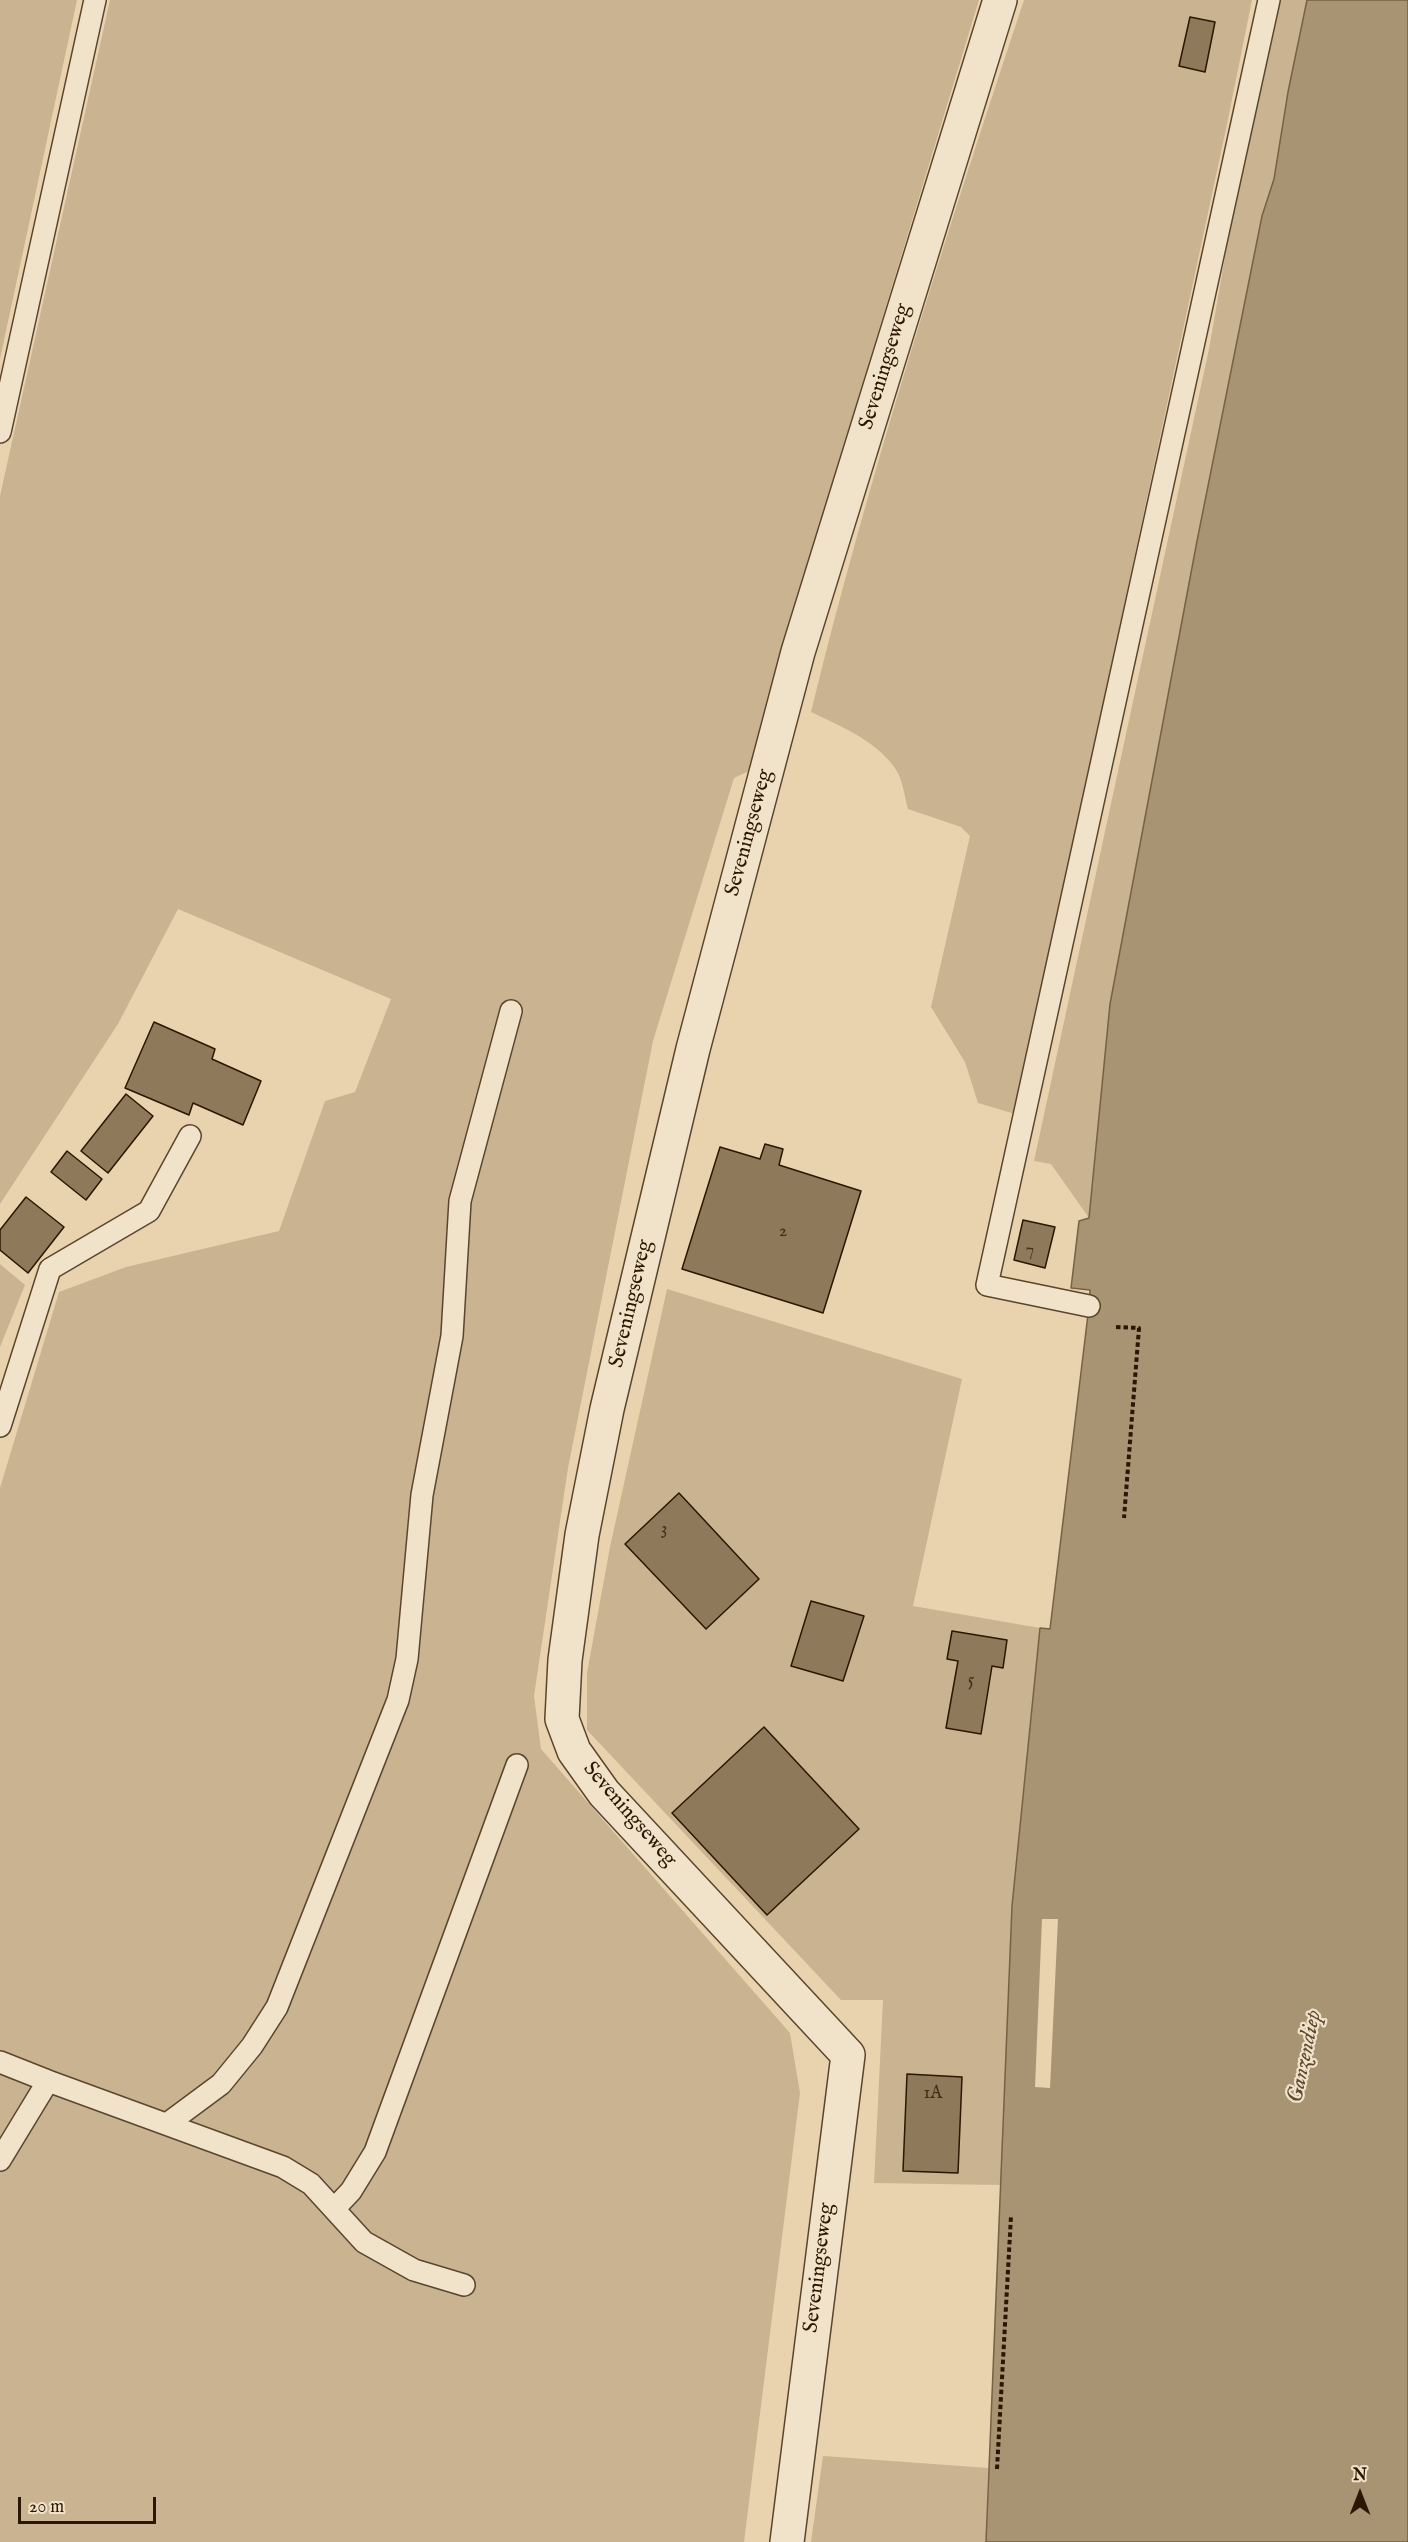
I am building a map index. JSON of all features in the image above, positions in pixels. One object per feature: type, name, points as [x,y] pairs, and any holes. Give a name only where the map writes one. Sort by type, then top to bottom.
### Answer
[{"type":"street","name":"Seveningseweg","points":[[787,2542],[848,2055],[604,1793],[574,1751],[562,1719],[565,1660],[582,1535],[607,1409],[693,1049],[798,652],[1000,0]]},
{"type":"lane","points":[[0,432],[95,0]]},
{"type":"lane","points":[[1089,1306],[987,1285],[1269,0]]},
{"type":"lane","points":[[167,2124],[221,2084],[252,2046],[277,2007],[398,1700],[407,1659],[422,1495],[452,1336],[460,1201],[511,1011]]},
{"type":"lane","points":[[0,1426],[50,1269],[149,1211],[190,1136]]},
{"type":"lane","points":[[334,2209],[351,2191],[375,2152],[517,1765]]},
{"type":"lane","points":[[0,2062],[283,2167],[311,2184],[364,2242],[414,2270],[464,2285]]},
{"type":"lane","points":[[0,2160],[48,2081]]},
{"type":"path","points":[[1115,1327],[1139,1328],[1124,1518]]},
{"type":"path","points":[[997,2469],[1011,2216]]},
{"type":"shaded area","points":[[0,0],[77,0],[0,359]]},
{"type":"shaded area","points":[[110,0],[979,0],[824,510],[749,771],[734,778],[653,1041],[568,1468],[534,1696],[541,1749],[790,2033],[800,2093],[744,2542],[0,2542],[0,1488],[59,1292],[126,1267],[279,1231],[325,1101],[355,1092],[391,999],[178,909],[118,1024],[0,1204],[0,496]]},
{"type":"shaded area","points":[[1024,0],[1252,0],[1015,1114],[978,1103],[965,1062],[931,1007],[970,836],[961,827],[908,809],[898,773],[881,752],[859,736],[811,712],[858,532],[910,354]]},
{"type":"shaded area","points":[[1277,0],[1307,0],[1288,92],[1274,179],[1262,216],[1110,1004],[1089,1218],[1051,1164],[1034,1161],[1209,349],[1254,90]]},
{"type":"shaded area","points":[[0,1264],[25,1285],[0,1347]]},
{"type":"shaded area","points":[[667,1289],[962,1379],[913,1606],[1040,1628],[1012,1906],[1001,2185],[874,2183],[883,2000],[841,2000],[587,1730],[587,1673],[610,1547]]},
{"type":"shaded area","points":[[823,2456],[988,2468],[986,2542],[811,2542]]},
{"type":"water","name":"Ganzendiep","points":[[1307,0],[1408,0],[1408,2542],[986,2542],[1012,1906],[1040,1628],[1050,1629],[1089,1306],[1090,1290],[1071,1288],[1079,1221],[1089,1218],[1110,1004],[1197,541],[1262,216],[1274,179],[1288,92]]},
{"type":"pier","points":[[1042,1919],[1058,1919],[1050,2088],[1035,2087]]},
{"type":"building","points":[[1190,17],[1215,22],[1205,72],[1179,66]]},
{"type":"building","points":[[154,1022],[215,1049],[212,1059],[261,1081],[243,1125],[193,1103],[189,1115],[125,1088]]},
{"type":"building","points":[[126,1094],[153,1116],[108,1173],[81,1151]]},
{"type":"building","points":[[765,1144],[783,1149],[779,1165],[861,1191],[823,1313],[682,1269],[720,1147],[760,1159]]},
{"type":"building","points":[[67,1151],[102,1179],[86,1200],[51,1172]]},
{"type":"building","points":[[26,1197],[64,1227],[28,1273],[0,1250],[0,1230]]},
{"type":"building","points":[[1023,1220],[1055,1227],[1045,1268],[1014,1260]]},
{"type":"building","points":[[679,1493],[759,1579],[706,1629],[625,1544]]},
{"type":"building","points":[[811,1601],[864,1616],[843,1681],[791,1666]]},
{"type":"building","points":[[952,1631],[1007,1640],[1003,1668],[992,1666],[981,1734],[946,1728],[958,1661],[947,1659]]},
{"type":"building","points":[[764,1727],[859,1829],[767,1915],[672,1813]]},
{"type":"building","points":[[907,2074],[962,2077],[958,2173],[903,2171]]}]
